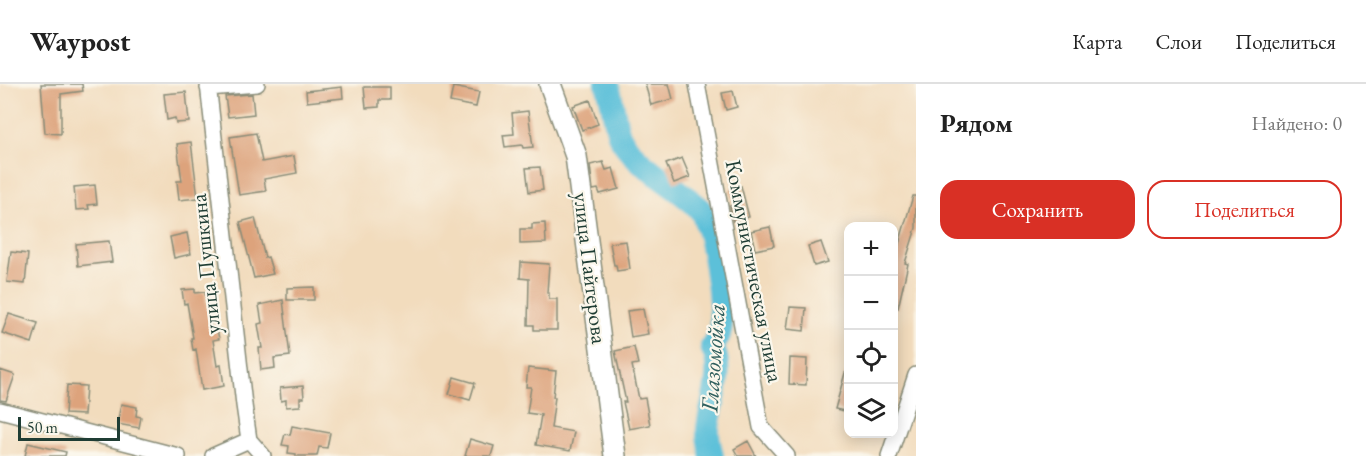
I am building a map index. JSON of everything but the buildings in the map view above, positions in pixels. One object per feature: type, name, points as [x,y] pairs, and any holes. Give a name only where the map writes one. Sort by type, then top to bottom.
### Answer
[{"type":"main road","name":"улица Пайтерова","points":[[550,84],[576,156],[615,456]]},
{"type":"street","points":[[208,86],[257,84]]},
{"type":"street","name":"Коммунистическая улица","points":[[697,84],[761,427],[787,456]]},
{"type":"street","name":"улица Пушкина","points":[[208,86],[249,440]]},
{"type":"street","points":[[889,456],[916,375]]},
{"type":"street","points":[[0,410],[178,456]]},
{"type":"street","points":[[213,456],[249,440],[263,456]]},
{"type":"waterway","name":"Глазомойка","points":[[607,84],[618,132],[627,148],[636,158],[698,207],[708,229],[716,266],[721,320],[719,333],[712,347],[717,366],[716,387],[708,428],[712,456]]}]
